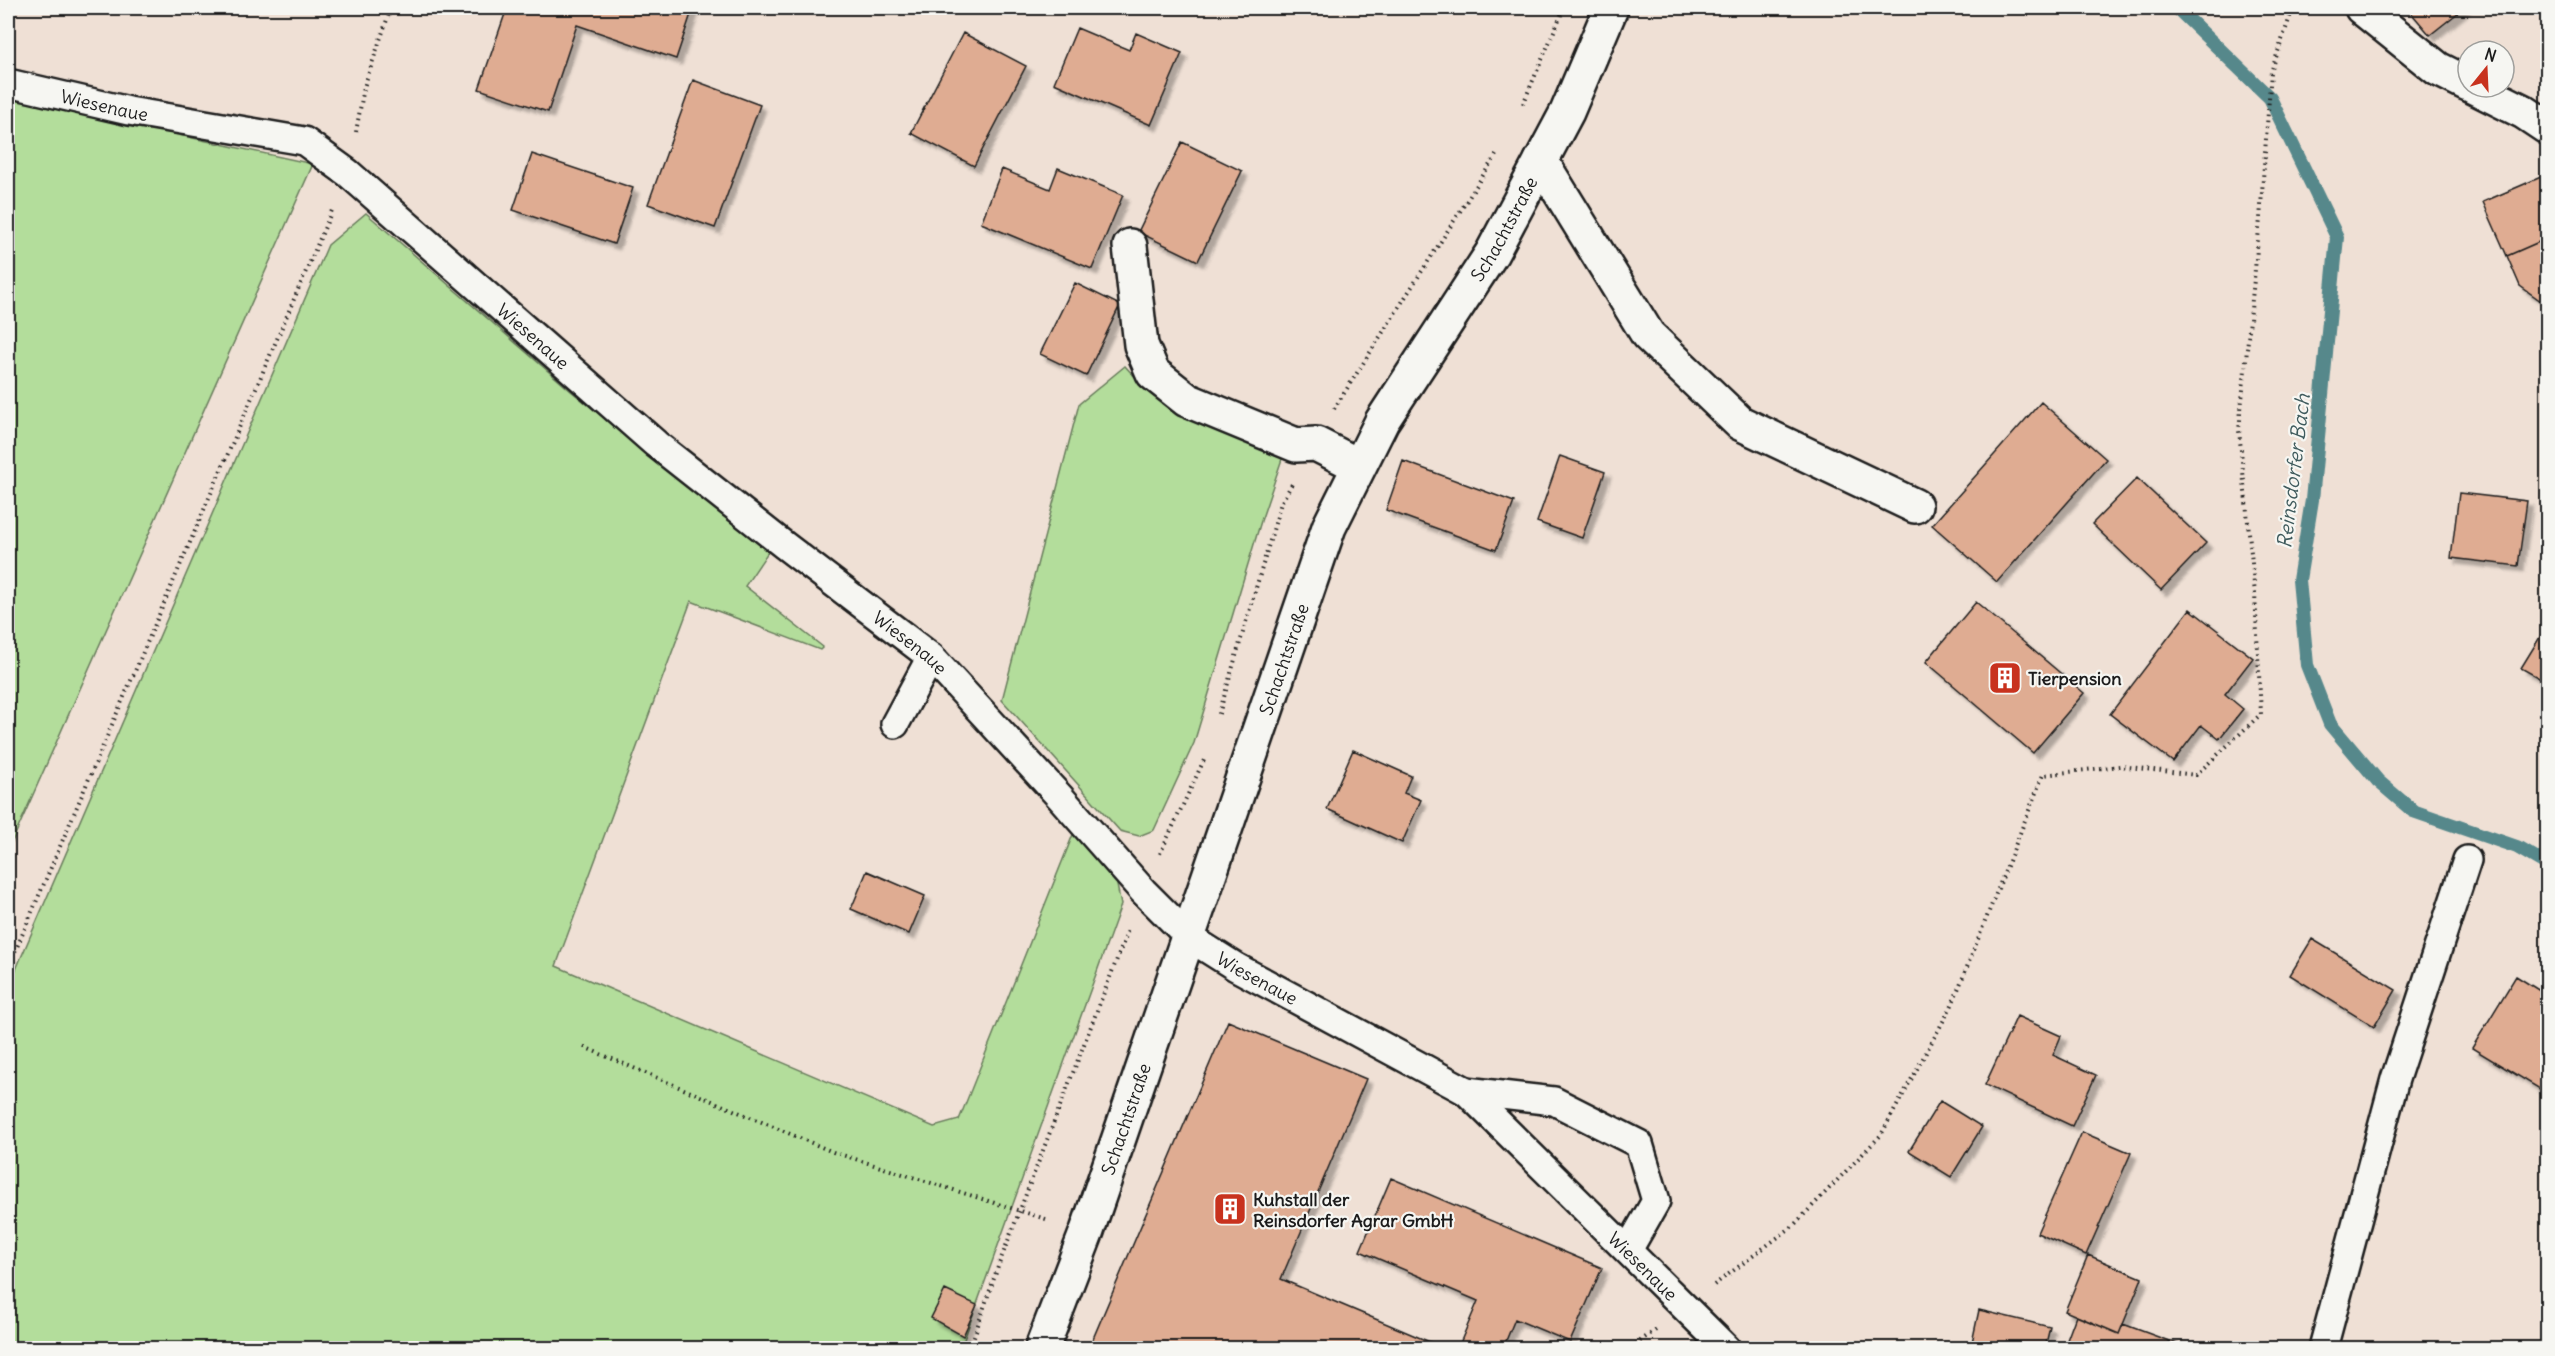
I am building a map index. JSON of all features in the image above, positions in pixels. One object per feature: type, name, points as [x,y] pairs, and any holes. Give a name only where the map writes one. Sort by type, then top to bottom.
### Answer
[{"type":"street","name":"Schachtstraße","points":[[1042,1348],[1087,1231],[1190,938],[1329,527],[1382,421],[1492,253],[1567,112],[1611,8]]},
{"type":"street","points":[[2362,8],[2438,69],[2456,78]]},
{"type":"street","points":[[2498,99],[2524,112],[2547,128]]},
{"type":"street","points":[[1541,161],[1648,335],[1740,423],[1915,507]]},
{"type":"street","points":[[1130,246],[1141,345],[1153,373],[1186,400],[1296,445],[1316,444],[1359,466]]},
{"type":"lane","name":"Wiesenaue","points":[[8,83],[129,111],[304,141],[348,173],[656,444],[783,545],[931,657],[1143,891],[1190,938],[1236,967],[1466,1091],[1726,1348]]},
{"type":"lane","points":[[895,724],[931,657]]},
{"type":"lane","points":[[2324,1348],[2395,1079],[2467,860]]},
{"type":"lane","points":[[1466,1091],[1554,1101],[1639,1144],[1656,1201],[1628,1250]]},
{"type":"path","points":[[8,968],[348,173],[364,87],[391,8]]},
{"type":"path","points":[[1684,1309],[1792,1226],[1881,1135],[1952,1005],[2043,775],[2120,766],[2196,775],[2261,714],[2255,594],[2239,430],[2260,219],[2271,72],[2293,8]]},
{"type":"path","points":[[584,1047],[833,1152],[1087,1231]]},
{"type":"green space","points":[[8,88],[36,104],[313,164],[8,851]]},
{"type":"green space","points":[[366,213],[571,391],[768,552],[745,586],[823,647],[820,650],[691,601],[556,966],[934,1127],[959,1120],[1074,832],[1116,880],[1121,905],[961,1348],[832,1348],[825,1345],[823,1348],[8,1348],[8,988],[328,245]]},
{"type":"green space","points":[[1125,366],[1141,383],[1178,409],[1219,430],[1283,456],[1194,743],[1154,830],[1139,836],[1120,831],[1002,700],[1079,404]]},
{"type":"building","points":[[507,8],[693,8],[676,59],[577,25],[548,112],[479,89]]},
{"type":"building","points":[[2407,8],[2464,8],[2430,35]]},
{"type":"building","points":[[1077,28],[1129,50],[1136,33],[1182,53],[1151,125],[1054,83]]},
{"type":"building","points":[[963,33],[1026,66],[974,166],[911,133]]},
{"type":"building","points":[[693,80],[760,105],[715,228],[648,204]]},
{"type":"building","points":[[1182,142],[1242,171],[1198,261],[1138,232]]},
{"type":"building","points":[[532,154],[633,188],[614,244],[513,210]]},
{"type":"building","points":[[1058,168],[1123,195],[1092,269],[981,223],[1002,169],[1050,189]]},
{"type":"building","points":[[2548,174],[2548,238],[2507,256],[2483,202]]},
{"type":"building","points":[[2548,238],[2548,306],[2520,286],[2507,256]]},
{"type":"building","points":[[1075,283],[1120,305],[1086,376],[1040,354]]},
{"type":"building","points":[[2041,402],[2106,459],[1997,582],[1932,525]]},
{"type":"building","points":[[1560,456],[1605,472],[1582,538],[1537,522]]},
{"type":"building","points":[[1403,461],[1514,502],[1496,550],[1386,510]]},
{"type":"building","points":[[2137,478],[2206,543],[2161,590],[2092,524]]},
{"type":"building","points":[[2459,493],[2527,501],[2518,566],[2451,558]]},
{"type":"building","name":"Tierpension","points":[[1976,602],[2084,693],[2033,753],[1926,662]]},
{"type":"building","points":[[2190,609],[2253,658],[2225,694],[2243,709],[2219,739],[2201,725],[2173,762],[2110,714]]},
{"type":"building","points":[[2548,624],[2548,683],[2521,668]]},
{"type":"building","points":[[1353,750],[1411,776],[1404,793],[1421,800],[1402,843],[1327,809]]},
{"type":"building","points":[[867,871],[925,896],[909,934],[851,909]]},
{"type":"building","points":[[2312,939],[2396,990],[2374,1027],[2290,975]]},
{"type":"building","points":[[2516,976],[2548,996],[2548,1094],[2472,1048]]},
{"type":"building","points":[[2017,1016],[2061,1036],[2053,1055],[2096,1075],[2072,1126],[1985,1085]]},
{"type":"building","name":"Kuhstall der Reinsdorfer Agrar GmbH","points":[[1228,1021],[1366,1079],[1281,1279],[1444,1348],[1089,1348]]},
{"type":"building","points":[[1940,1101],[1982,1127],[1951,1177],[1909,1151]]},
{"type":"building","points":[[2082,1132],[2131,1153],[2086,1255],[2037,1233]]},
{"type":"building","name":"Kuhstall der Reinsdorfer Agrar GmbH","points":[[1391,1178],[1602,1268],[1570,1342],[1515,1319],[1503,1348],[1458,1348],[1478,1301],[1360,1251]]},
{"type":"building","points":[[2088,1255],[2142,1278],[2119,1334],[2065,1311]]},
{"type":"building","points":[[945,1290],[977,1305],[963,1336],[931,1318]]},
{"type":"building","points":[[1979,1310],[2050,1327],[2045,1348],[1971,1347]]},
{"type":"building","points":[[2076,1316],[2119,1334],[2123,1324],[2188,1348],[2064,1348]]},
{"type":"waterway","name":"Reinsdorfer Bach","points":[[2177,8],[2270,98],[2337,237],[2312,500],[2299,580],[2307,665],[2330,724],[2378,781],[2413,811],[2517,847],[2548,865]]},
{"type":"place","name":"Tierpension","points":[[2005,678]]},
{"type":"place","name":"Kuhstall der Reinsdorfer Agrar GmbH","points":[[1230,1209]]}]
